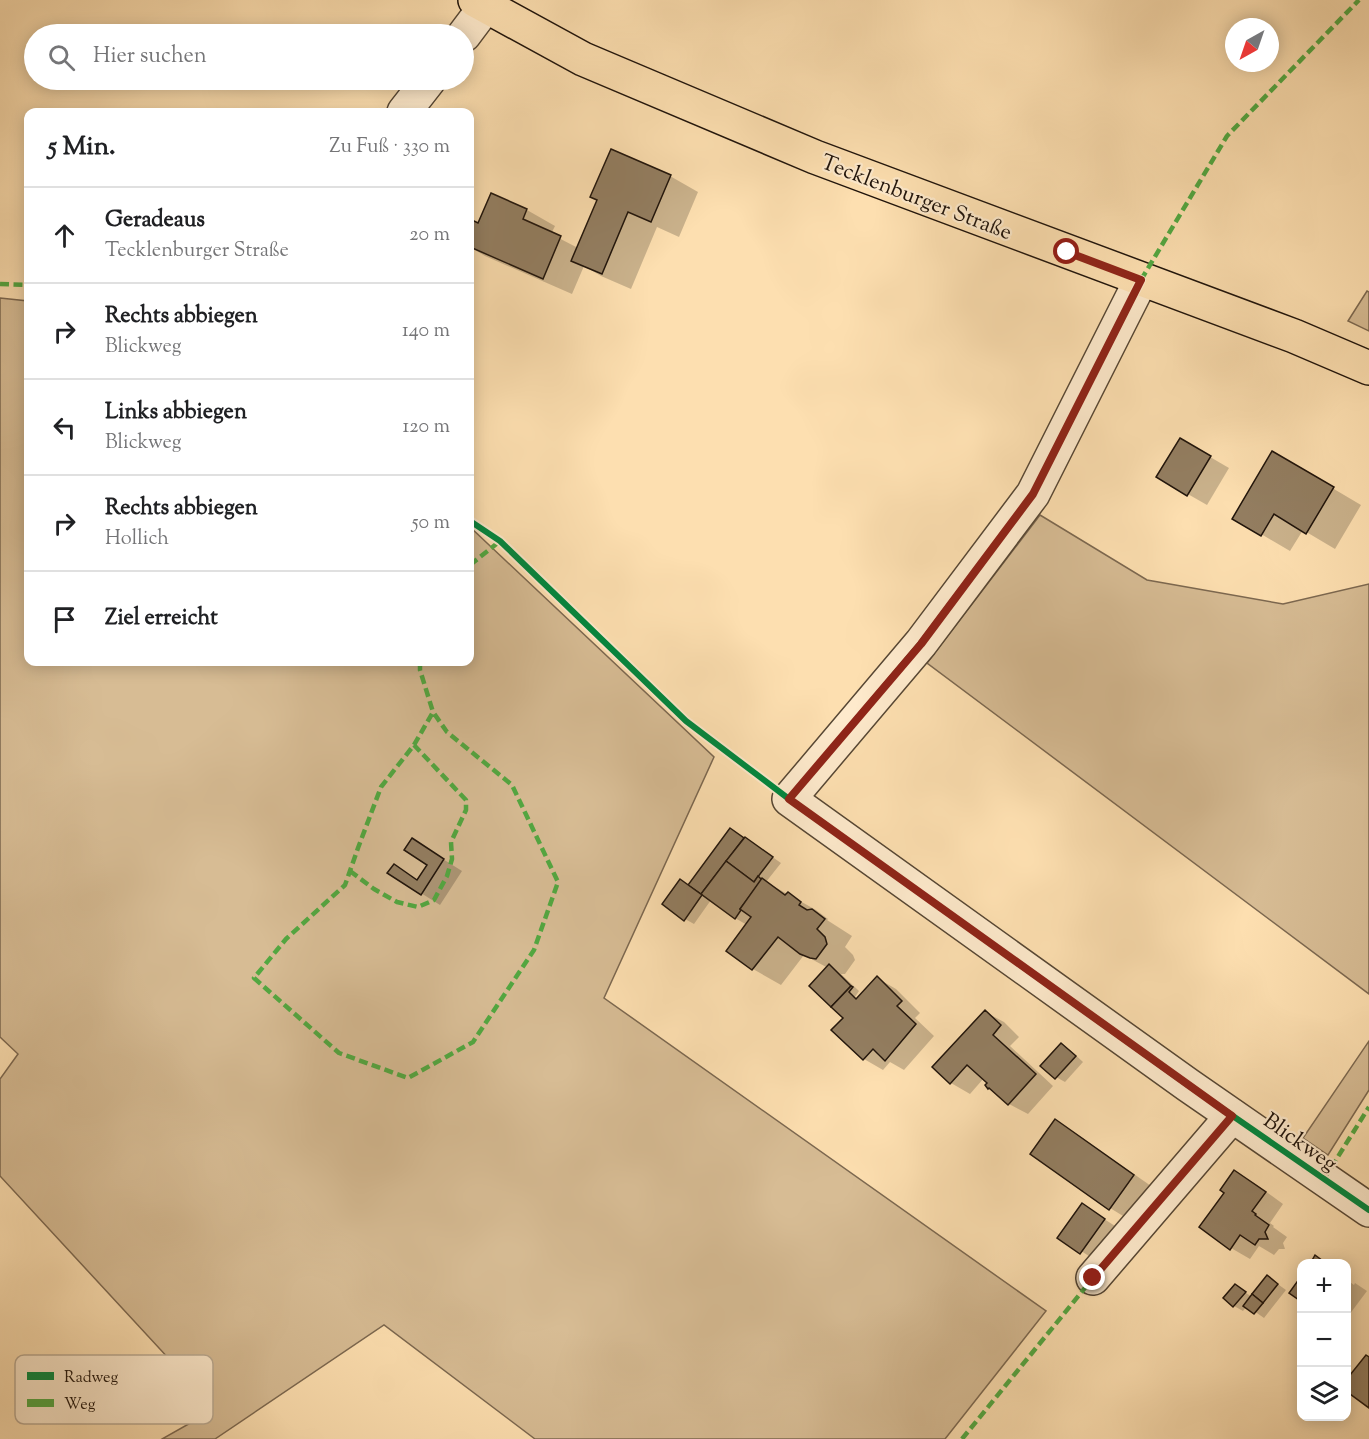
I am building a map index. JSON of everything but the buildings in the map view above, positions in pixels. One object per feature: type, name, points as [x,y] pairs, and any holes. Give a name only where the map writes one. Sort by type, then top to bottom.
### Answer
[{"type":"main road","name":"Tecklenburger Straße","points":[[480,3],[583,59],[815,157],[1294,336],[1369,368]]},
{"type":"street","points":[[470,24],[480,3]]},
{"type":"street","points":[[407,108],[421,90]]},
{"type":"street","name":"Blickweg","points":[[1141,280],[1033,494],[921,644],[789,799],[1232,1116],[1369,1210]]},
{"type":"street","points":[[1093,1278],[1232,1116]]},
{"type":"shaded area","points":[[1367,291],[1369,292],[1369,331],[1348,321]]},
{"type":"shaded area","points":[[0,298],[24,301],[24,666],[474,666],[474,531],[714,757],[604,998],[1046,1311],[945,1439],[535,1439],[384,1325],[215,1439],[162,1439],[189,1424],[213,1424],[213,1355],[165,1355],[0,1176],[0,1079],[18,1054],[0,1037]]},
{"type":"shaded area","points":[[1040,515],[1147,580],[1283,604],[1369,584],[1369,994],[927,663]]},
{"type":"shaded area","points":[[1369,1041],[1369,1090],[1328,1155],[1303,1138]]},
{"type":"marked path","points":[[1141,280],[1227,136],[1359,0]]},
{"type":"marked path","points":[[0,284],[24,285]]},
{"type":"marked path","points":[[474,562],[500,541]]},
{"type":"marked path","points":[[420,666],[433,712]]},
{"type":"marked path","points":[[433,712],[447,732],[512,785],[558,882],[534,950],[473,1042],[408,1078],[339,1053],[254,978],[286,939],[345,885],[381,787],[414,745],[433,712]]},
{"type":"marked path","points":[[350,871],[374,889],[397,902],[418,907],[434,900],[447,876],[452,859],[451,842],[466,810],[466,800],[414,745]]},
{"type":"marked path","points":[[1324,1179],[1369,1107]]},
{"type":"marked path","points":[[962,1439],[1093,1278]]},
{"type":"cycle path","points":[[789,799],[921,643],[1033,494],[1141,280]]},
{"type":"cycle path","points":[[474,524],[500,541],[686,721],[789,799],[1188,1085],[1369,1210]]},
{"type":"cycle path","points":[[1093,1278],[1232,1116]]},
{"type":"route","points":[[1067,252],[1141,280],[1033,494],[921,644],[789,799],[1232,1116],[1093,1278]]}]
